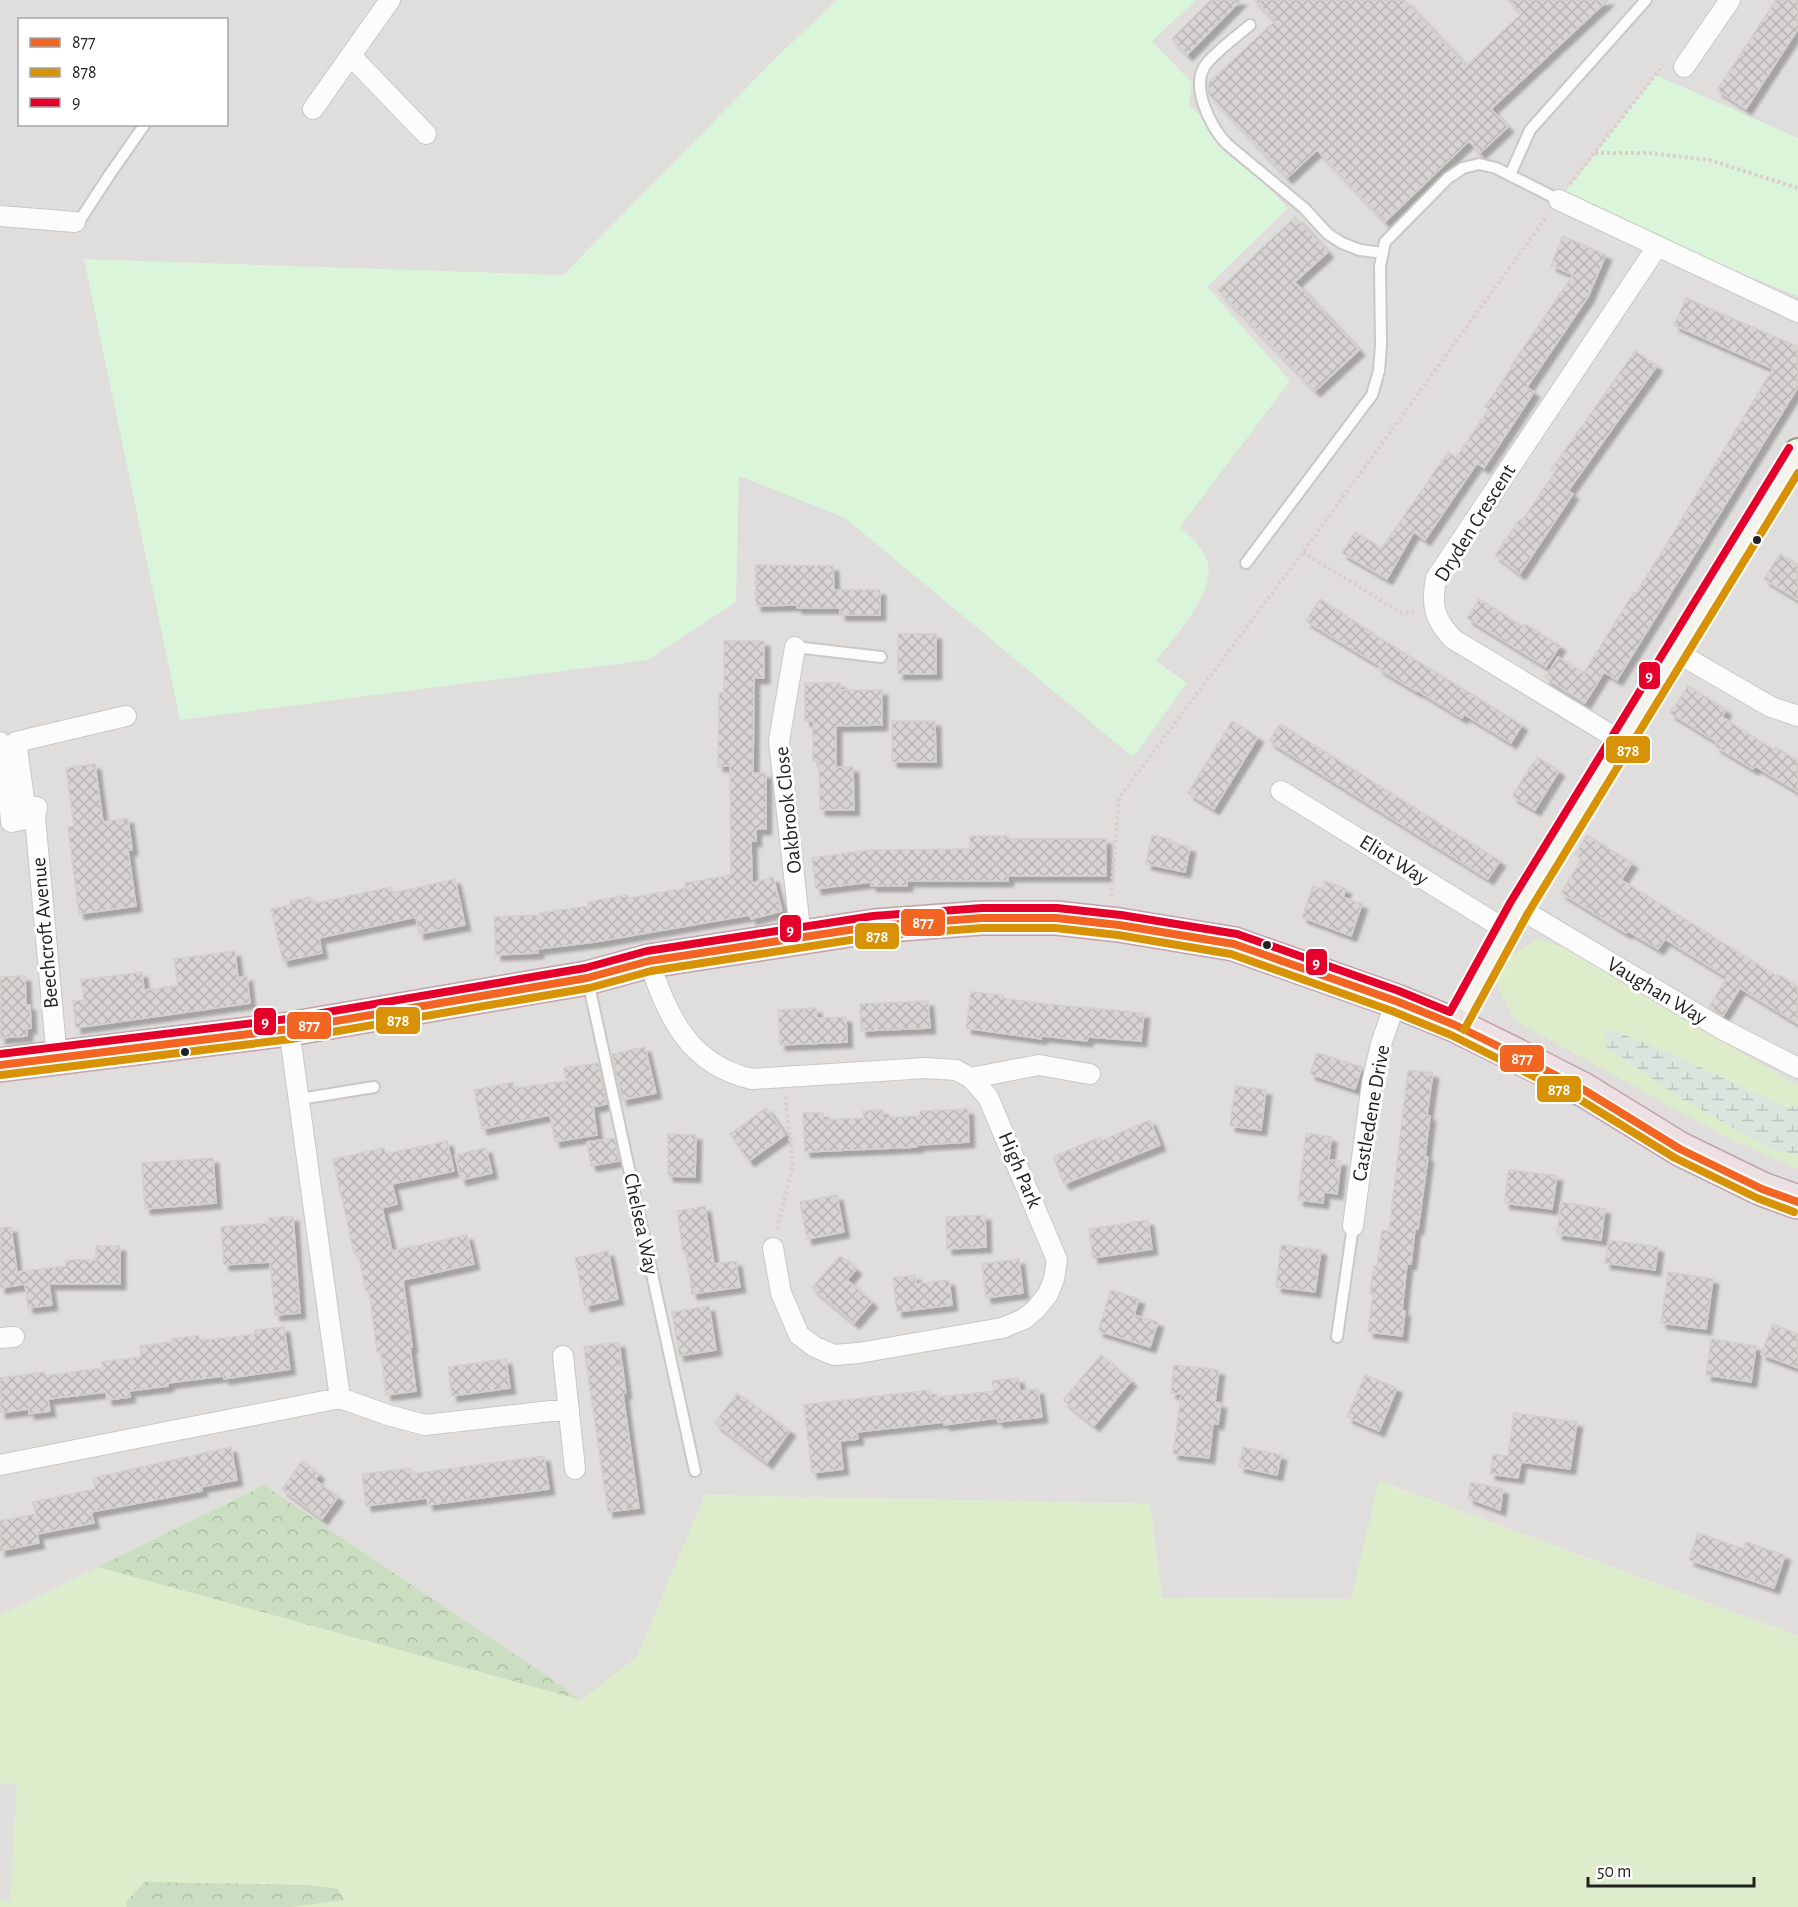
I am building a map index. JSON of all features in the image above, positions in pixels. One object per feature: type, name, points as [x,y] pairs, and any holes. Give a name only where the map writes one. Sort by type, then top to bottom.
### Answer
[{"type":"highway","points":[[0,1065],[289,1029],[587,978],[649,960],[875,926],[970,919],[1056,918],[1119,925],[1234,944],[1396,1001],[1455,1025],[1584,1090],[1680,1149],[1762,1189],[1798,1202]]},
{"type":"street","points":[[314,109],[390,0]]},
{"type":"street","points":[[1684,67],[1730,0]]},
{"type":"street","points":[[351,56],[426,134]]},
{"type":"street","points":[[1559,200],[1798,312]]},
{"type":"street","points":[[0,216],[75,222]]},
{"type":"street","name":"Dryden Crescent","points":[[1621,741],[1453,639],[1443,628],[1434,610],[1432,596],[1436,578],[1657,247]]},
{"type":"street","points":[[1455,1025],[1513,919],[1798,453]]},
{"type":"street","name":"Oakbrook Close","points":[[795,647],[779,741],[801,938]]},
{"type":"street","points":[[1676,652],[1771,707],[1798,716]]},
{"type":"street","points":[[36,812],[25,806],[16,741],[126,716]]},
{"type":"street","points":[[0,742],[8,783],[11,822],[36,812]]},
{"type":"street","name":"Eliot Way","points":[[1281,791],[1513,919]]},
{"type":"street","name":"Beechcroft Avenue","points":[[36,812],[57,1059]]},
{"type":"street","name":"Vaughan Way","points":[[1513,919],[1798,1068]]},
{"type":"street","points":[[649,960],[661,996],[677,1026],[692,1045],[714,1066],[733,1075],[752,1079],[926,1068],[956,1070],[971,1078],[1040,1065],[1090,1074]]},
{"type":"street","name":"Castledene Drive","points":[[1353,1226],[1372,1083],[1381,1044],[1396,1001]]},
{"type":"street","points":[[289,1029],[340,1398]]},
{"type":"street","name":"High Park","points":[[773,1248],[781,1293],[799,1335],[815,1347],[834,1355],[859,1353],[1002,1328],[1024,1318],[1036,1309],[1048,1294],[1054,1279],[1057,1260],[988,1096],[971,1078]]},
{"type":"street","points":[[563,1356],[575,1469]]},
{"type":"street","points":[[0,1465],[340,1398],[425,1425],[568,1409]]},
{"type":"lane","points":[[1510,175],[1530,130],[1646,0]]},
{"type":"lane","points":[[1250,25],[1206,63],[1200,76],[1209,121],[1217,135],[1298,202],[1328,234],[1360,250],[1383,253]]},
{"type":"lane","points":[[75,222],[80,220],[144,126]]},
{"type":"lane","points":[[1246,563],[1372,396],[1380,362],[1380,266],[1385,242],[1448,178],[1463,168],[1479,164],[1496,168],[1559,200]]},
{"type":"lane","points":[[795,647],[881,657]]},
{"type":"lane","name":"Chelsea Way","points":[[587,978],[695,1471]]},
{"type":"lane","points":[[300,1099],[374,1086]]},
{"type":"lane","points":[[1337,1337],[1353,1226]]},
{"type":"path","points":[[1110,907],[1119,798],[1303,552],[1592,155],[1656,75]]},
{"type":"path","points":[[1592,155],[1596,153],[1649,153],[1709,160],[1798,188]]},
{"type":"path","points":[[1303,552],[1401,613],[1434,610]]},
{"type":"path","points":[[752,1079],[786,1096],[793,1165],[773,1248]]},
{"type":"shaded area","points":[[0,0],[1798,0],[1798,1636],[1380,1481],[1351,1599],[1162,1598],[1150,1504],[705,1495],[637,1657],[582,1700],[347,1544],[264,1485],[0,1616]]},
{"type":"shaded area","points":[[0,1783],[17,1784],[10,1901],[0,1900]]},
{"type":"green space","points":[[837,0],[1196,0],[1152,41],[1192,83],[1189,104],[1288,208],[1207,287],[1290,381],[1180,527],[1202,550],[1207,560],[1209,573],[1206,586],[1192,613],[1156,661],[1187,683],[1133,757],[845,518],[739,476],[736,602],[648,660],[180,720],[84,259],[563,275],[779,55]]},
{"type":"green space","points":[[1656,75],[1798,138],[1798,296],[1559,200]]},
{"type":"green space","points":[[1538,939],[1572,950],[1798,1086],[1798,1169],[1728,1138],[1514,1020],[1496,984],[1512,955]]},
{"type":"green space","points":[[1607,1028],[1666,1051],[1786,1107],[1798,1106],[1798,1155],[1768,1148],[1679,1097],[1605,1046]]},
{"type":"green space","points":[[1379,1481],[1798,1636],[1798,1907],[0,1907],[0,1616],[264,1485],[347,1544],[581,1700],[637,1657],[705,1495],[1150,1504],[1162,1598],[1351,1599]]},
{"type":"green space","points":[[264,1485],[582,1700],[98,1567]]},
{"type":"green space","points":[[144,1882],[309,1885],[338,1889],[344,1900],[291,1907],[127,1907],[126,1902]]},
{"type":"building","points":[[1211,0],[1241,0],[1187,55],[1172,39]]},
{"type":"building","points":[[1254,0],[1404,0],[1466,66],[1521,14],[1508,0],[1608,0],[1491,109],[1508,127],[1480,153],[1469,141],[1385,222],[1317,150],[1287,178],[1209,94],[1208,83],[1275,21]]},
{"type":"building","points":[[1776,0],[1798,0],[1798,29],[1746,109],[1717,90]]},
{"type":"building","points":[[1295,217],[1328,252],[1295,282],[1359,350],[1315,391],[1218,290]]},
{"type":"building","points":[[1563,236],[1606,255],[1588,297],[1527,387],[1534,392],[1484,468],[1477,463],[1425,540],[1414,532],[1387,579],[1342,553],[1355,532],[1382,548],[1448,452],[1456,458],[1489,409],[1485,407],[1511,366],[1573,275],[1551,265]]},
{"type":"building","points":[[1686,298],[1798,347],[1798,387],[1617,680],[1604,672],[1585,703],[1545,678],[1558,657],[1584,673],[1634,592],[1636,594],[1773,369],[1674,325]]},
{"type":"building","points":[[1635,351],[1657,366],[1568,491],[1573,494],[1520,574],[1495,555],[1520,519],[1522,521],[1555,472],[1551,470]]},
{"type":"building","points":[[1780,554],[1798,565],[1798,600],[1764,579]]},
{"type":"building","points":[[756,565],[833,566],[834,590],[880,590],[880,615],[840,615],[840,608],[797,608],[797,605],[756,606]]},
{"type":"building","points":[[1320,599],[1522,725],[1511,743],[1464,714],[1462,718],[1416,691],[1306,621]]},
{"type":"building","points":[[1479,599],[1523,627],[1525,624],[1560,646],[1546,667],[1467,618]]},
{"type":"building","points":[[898,634],[936,634],[936,674],[898,674]]},
{"type":"building","points":[[724,641],[764,641],[764,678],[754,678],[753,773],[766,773],[766,829],[756,829],[756,841],[751,841],[752,883],[773,877],[782,911],[751,919],[750,915],[595,942],[538,949],[538,953],[496,955],[494,917],[540,915],[540,913],[589,906],[588,902],[686,888],[685,883],[731,875],[730,766],[718,766],[719,693],[724,693]]},
{"type":"building","points":[[805,683],[840,683],[840,690],[882,690],[882,725],[836,726],[836,767],[853,767],[854,810],[820,810],[819,761],[813,761],[813,721],[805,721]]},
{"type":"building","points":[[1688,686],[1726,710],[1722,717],[1774,750],[1776,747],[1798,761],[1798,792],[1755,766],[1753,769],[1715,746],[1717,742],[1670,713]]},
{"type":"building","points":[[892,721],[935,721],[936,762],[892,762]]},
{"type":"building","points":[[1232,721],[1258,737],[1214,809],[1188,793]]},
{"type":"building","points":[[1280,724],[1500,861],[1488,879],[1269,741]]},
{"type":"building","points":[[1537,757],[1559,771],[1535,810],[1512,796]]},
{"type":"building","points":[[95,764],[103,822],[128,818],[132,850],[128,850],[136,906],[79,914],[68,827],[74,826],[66,768]]},
{"type":"building","points":[[1152,835],[1170,839],[1169,843],[1190,847],[1185,872],[1146,864]]},
{"type":"building","points":[[1587,835],[1632,863],[1621,880],[1798,987],[1798,1024],[1740,988],[1723,1016],[1709,1007],[1727,977],[1665,939],[1658,949],[1628,931],[1626,933],[1561,893],[1582,859],[1575,855]]},
{"type":"building","points":[[970,836],[1008,836],[1008,839],[1106,839],[1106,876],[1008,876],[1008,881],[907,881],[907,886],[871,886],[871,882],[816,889],[812,858],[869,850],[970,849]]},
{"type":"building","points":[[455,879],[465,925],[419,934],[416,917],[319,938],[322,953],[283,961],[271,909],[291,905],[290,901],[310,897],[312,904],[391,887],[393,893]]},
{"type":"building","points":[[1325,881],[1346,889],[1343,897],[1362,904],[1351,936],[1302,917],[1313,886],[1323,889]]},
{"type":"building","points":[[235,951],[238,978],[247,976],[250,1003],[76,1028],[73,1001],[84,1000],[81,980],[142,972],[144,990],[178,986],[174,959]]},
{"type":"building","points":[[25,976],[26,1005],[30,1005],[31,1028],[27,1029],[27,1036],[0,1038],[0,977]]},
{"type":"building","points":[[971,992],[1003,995],[1003,998],[1045,1004],[1144,1013],[1141,1041],[1088,1037],[1087,1041],[1042,1036],[1041,1039],[966,1028]]},
{"type":"building","points":[[928,1001],[930,1028],[861,1031],[860,1004]]},
{"type":"building","points":[[816,1008],[817,1018],[846,1017],[847,1042],[780,1045],[778,1010]]},
{"type":"building","points":[[645,1047],[656,1093],[622,1100],[612,1054]]},
{"type":"building","points":[[1317,1053],[1362,1067],[1355,1089],[1310,1074]]},
{"type":"building","points":[[598,1063],[607,1104],[593,1107],[597,1135],[555,1142],[550,1115],[482,1129],[474,1090],[513,1082],[515,1088],[566,1081],[564,1068]]},
{"type":"building","points":[[1408,1070],[1433,1073],[1427,1115],[1430,1116],[1425,1156],[1428,1157],[1418,1229],[1415,1229],[1411,1264],[1407,1264],[1402,1310],[1405,1311],[1402,1336],[1368,1332],[1374,1266],[1377,1266],[1382,1230],[1389,1231]]},
{"type":"building","points":[[1235,1086],[1266,1090],[1261,1130],[1230,1126]]},
{"type":"building","points":[[766,1108],[785,1135],[749,1161],[730,1134]]},
{"type":"building","points":[[968,1109],[969,1142],[917,1145],[917,1147],[805,1152],[803,1113],[823,1113],[823,1120],[864,1118],[863,1111],[883,1110],[883,1118],[920,1116],[920,1111]]},
{"type":"building","points":[[1150,1120],[1160,1145],[1064,1184],[1053,1157],[1100,1137],[1101,1141]]},
{"type":"building","points":[[1306,1133],[1331,1137],[1329,1160],[1341,1161],[1337,1194],[1324,1192],[1323,1203],[1298,1200]]},
{"type":"building","points":[[668,1134],[696,1135],[695,1177],[668,1176]]},
{"type":"building","points":[[615,1138],[619,1161],[591,1166],[587,1142]]},
{"type":"building","points":[[447,1141],[454,1171],[392,1184],[397,1204],[382,1208],[392,1251],[467,1235],[474,1264],[403,1280],[416,1391],[386,1395],[381,1351],[377,1352],[369,1290],[366,1291],[358,1252],[354,1253],[333,1159],[384,1148],[386,1154]]},
{"type":"building","points":[[486,1148],[492,1173],[461,1180],[455,1155]]},
{"type":"building","points":[[213,1158],[216,1203],[145,1209],[142,1163]]},
{"type":"building","points":[[1509,1170],[1557,1176],[1552,1209],[1504,1203]]},
{"type":"building","points":[[837,1195],[844,1232],[807,1239],[800,1202]]},
{"type":"building","points":[[1561,1202],[1605,1209],[1601,1240],[1557,1234]]},
{"type":"building","points":[[705,1206],[714,1264],[736,1261],[740,1287],[692,1294],[677,1211]]},
{"type":"building","points":[[985,1215],[986,1247],[947,1249],[946,1217]]},
{"type":"building","points":[[293,1216],[300,1313],[275,1315],[270,1262],[224,1265],[221,1227],[269,1223],[269,1218]]},
{"type":"building","points":[[1148,1220],[1152,1249],[1093,1258],[1089,1229]]},
{"type":"building","points":[[11,1227],[17,1272],[66,1266],[66,1260],[96,1260],[96,1246],[120,1246],[120,1284],[49,1284],[52,1305],[28,1308],[25,1284],[0,1288],[0,1228]]},
{"type":"building","points":[[1609,1240],[1658,1247],[1655,1270],[1605,1263]]},
{"type":"building","points":[[1281,1245],[1321,1250],[1315,1292],[1276,1287]]},
{"type":"building","points":[[608,1251],[618,1299],[585,1306],[575,1258]]},
{"type":"building","points":[[840,1255],[856,1269],[847,1280],[872,1302],[854,1323],[812,1288]]},
{"type":"building","points":[[1019,1259],[1023,1293],[986,1298],[982,1264]]},
{"type":"building","points":[[1668,1272],[1713,1279],[1706,1329],[1661,1323]]},
{"type":"building","points":[[915,1275],[916,1284],[949,1280],[952,1305],[897,1312],[893,1278]]},
{"type":"building","points":[[1111,1290],[1139,1299],[1134,1315],[1158,1322],[1150,1347],[1098,1331]]},
{"type":"building","points":[[709,1306],[716,1350],[679,1356],[672,1312]]},
{"type":"building","points":[[1773,1324],[1798,1334],[1798,1368],[1761,1354]]},
{"type":"building","points":[[284,1327],[290,1369],[224,1379],[223,1376],[168,1383],[168,1386],[129,1391],[130,1397],[107,1400],[106,1392],[48,1399],[50,1411],[29,1414],[29,1409],[0,1413],[0,1378],[45,1372],[45,1376],[102,1368],[102,1362],[141,1357],[140,1346],[173,1342],[172,1339],[199,1335],[199,1341],[255,1334],[255,1330]]},
{"type":"building","points":[[1711,1339],[1756,1346],[1751,1382],[1706,1375]]},
{"type":"building","points":[[619,1342],[626,1393],[623,1394],[639,1508],[608,1512],[584,1347]]},
{"type":"building","points":[[1101,1355],[1131,1381],[1094,1426],[1063,1400]]},
{"type":"building","points":[[506,1359],[510,1388],[452,1396],[448,1367]]},
{"type":"building","points":[[1174,1365],[1219,1370],[1215,1402],[1221,1403],[1218,1424],[1213,1423],[1209,1458],[1173,1454],[1181,1394],[1171,1393]]},
{"type":"building","points":[[1365,1375],[1397,1388],[1379,1431],[1347,1417]]},
{"type":"building","points":[[1018,1378],[1020,1391],[1038,1389],[1042,1417],[998,1422],[997,1418],[944,1425],[944,1422],[857,1432],[858,1439],[840,1441],[843,1469],[812,1473],[804,1405],[930,1390],[931,1398],[994,1391],[992,1381]]},
{"type":"building","points":[[737,1393],[790,1431],[767,1463],[715,1423]]},
{"type":"building","points":[[1514,1413],[1577,1422],[1570,1469],[1521,1462],[1518,1478],[1490,1474],[1493,1454],[1508,1456]]},
{"type":"building","points":[[231,1447],[237,1480],[201,1487],[202,1491],[91,1512],[94,1523],[37,1534],[39,1543],[0,1551],[0,1521],[36,1514],[33,1502],[95,1489],[93,1478]]},
{"type":"building","points":[[1243,1447],[1281,1455],[1277,1475],[1239,1467]]},
{"type":"building","points":[[544,1456],[549,1489],[428,1505],[427,1498],[366,1506],[362,1474],[411,1468],[411,1474]]},
{"type":"building","points":[[302,1461],[319,1474],[315,1480],[338,1497],[322,1519],[282,1489]]},
{"type":"building","points":[[1471,1482],[1503,1489],[1500,1510],[1468,1498]]},
{"type":"building","points":[[1698,1533],[1744,1549],[1746,1542],[1785,1555],[1774,1588],[1689,1560]]},
{"type":"transit line","name":"9","points":[[0,1054],[287,1019],[585,968],[647,951],[873,916],[982,908],[1057,908],[1121,915],[1237,934],[1399,991],[1450,1012],[1510,903],[1789,448]]},
{"type":"transit line","name":"878","points":[[1464,1030],[1528,913],[1798,473]]},
{"type":"transit line","name":"877","points":[[0,1065],[289,1029],[587,978],[649,961],[875,926],[982,918],[1056,918],[1119,925],[1234,944],[1396,1001],[1455,1025],[1516,1055],[1584,1090],[1680,1149],[1762,1189],[1798,1202]]},
{"type":"transit line","name":"878","points":[[1,1075],[291,1039],[589,988],[651,971],[876,936],[982,928],[1055,928],[1118,935],[1231,954],[1392,1011],[1451,1035],[1579,1099],[1675,1158],[1757,1198],[1794,1212]]}]
